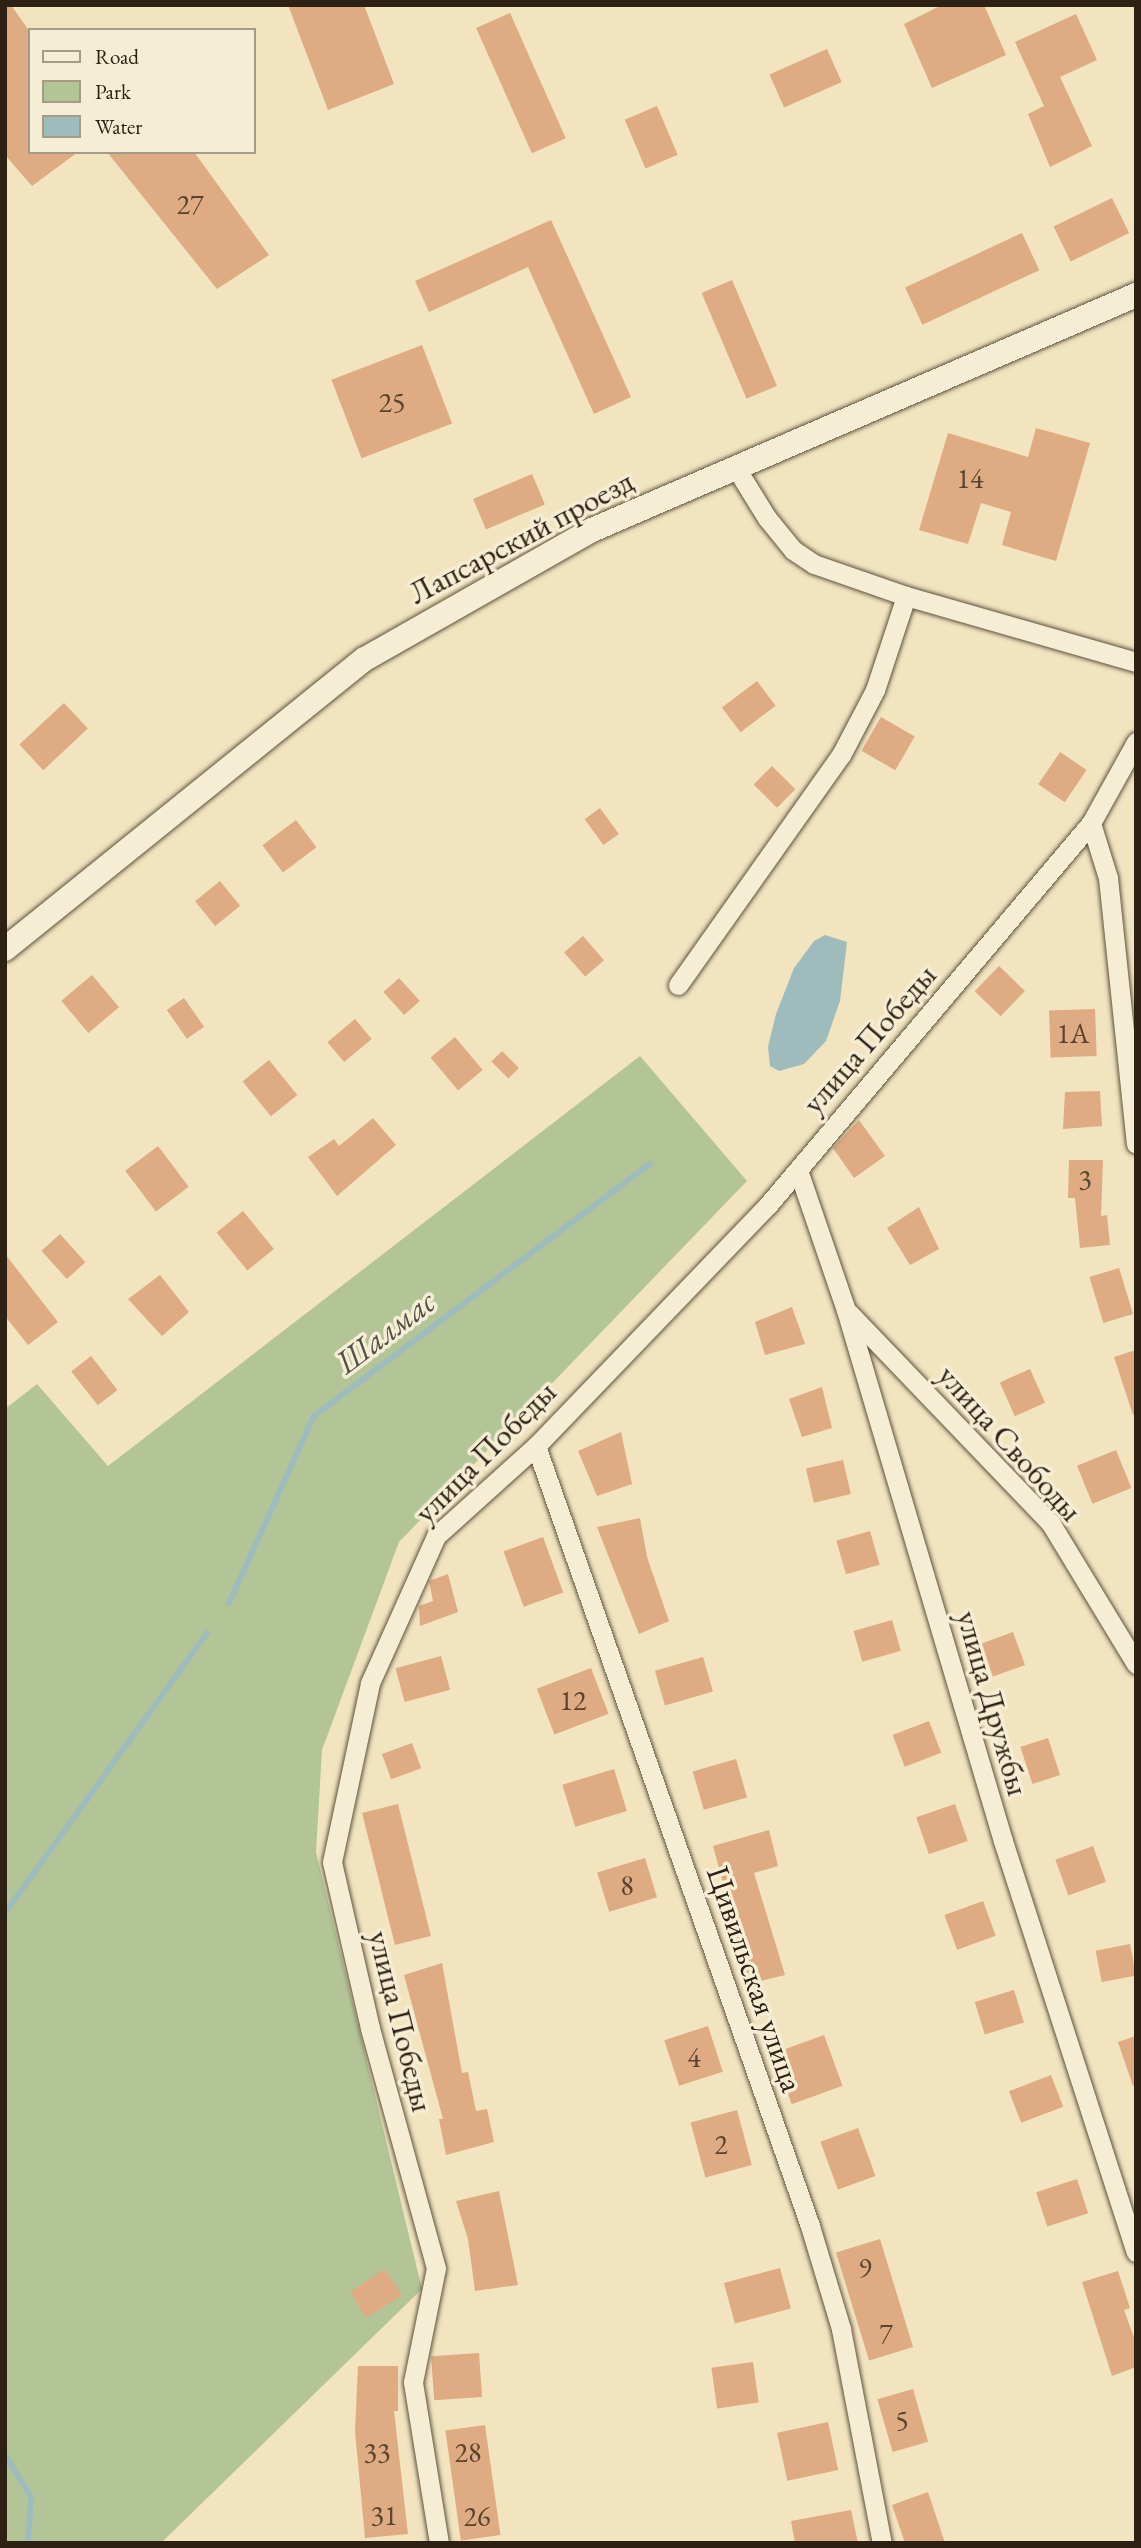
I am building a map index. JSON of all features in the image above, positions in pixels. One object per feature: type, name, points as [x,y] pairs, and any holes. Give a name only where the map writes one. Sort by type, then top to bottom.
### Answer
[{"type":"street","name":"Лапсарский проезд","points":[[5,949],[365,659],[592,530],[1136,295]]},
{"type":"street","points":[[736,468],[793,551],[814,564],[906,596],[1136,662]]},
{"type":"street","points":[[678,985],[841,755],[875,690],[906,596]]},
{"type":"street","name":"улица Победы","points":[[439,2543],[413,2382],[436,2268],[370,2028],[332,1862],[345,1786],[370,1683],[436,1536],[536,1446],[797,1170],[1091,823],[1136,742]]},
{"type":"street","points":[[1091,823],[1108,878],[1136,1144]]},
{"type":"street","name":"улица Дружбы","points":[[797,1170],[846,1310],[1003,1841],[1136,2252]]},
{"type":"street","name":"улица Свободы","points":[[846,1310],[1051,1524],[1136,1664]]},
{"type":"street","name":"Цивильская улица","points":[[536,1446],[810,2226],[841,2329],[882,2543]]},
{"type":"green space","points":[[640,1056],[747,1181],[399,1542],[322,1750],[316,1852],[422,2289],[161,2543],[5,2543],[5,1409],[37,1384],[108,1466]]},
{"type":"water","points":[[825,935],[847,942],[840,1001],[826,1041],[804,1064],[779,1071],[770,1066],[768,1047],[776,1014],[794,968],[814,941]]},
{"type":"building","points":[[5,5],[11,5],[28,29],[28,154],[75,154],[32,186],[5,155]]},
{"type":"building","points":[[288,5],[364,5],[394,84],[328,110]]},
{"type":"building","points":[[942,5],[984,5],[1006,55],[932,88],[904,24]]},
{"type":"building","points":[[510,13],[566,138],[532,153],[476,28]]},
{"type":"building","points":[[1076,14],[1097,60],[1060,77],[1092,146],[1050,167],[1028,114],[1044,106],[1015,42]]},
{"type":"building","points":[[827,49],[842,82],[784,108],[769,75]]},
{"type":"building","points":[[657,106],[678,155],[645,168],[625,120]]},
{"type":"building","points":[[109,154],[195,154],[269,255],[217,289]]},
{"type":"building","points":[[1112,198],[1129,233],[1071,262],[1054,226]]},
{"type":"building","points":[[551,220],[631,397],[594,414],[528,267],[429,312],[415,281]]},
{"type":"building","points":[[1022,233],[1039,270],[922,325],[905,288]]},
{"type":"building","points":[[732,280],[777,386],[747,399],[702,293]]},
{"type":"building","points":[[422,345],[452,423],[362,458],[331,380]]},
{"type":"building","points":[[1036,428],[1090,443],[1056,561],[1002,545],[1011,512],[981,503],[968,544],[919,530],[948,433],[1028,457]]},
{"type":"building","points":[[532,474],[545,504],[486,529],[473,499]]},
{"type":"building","points":[[757,681],[776,706],[741,732],[722,707]]},
{"type":"building","points":[[64,703],[88,729],[43,770],[19,745]]},
{"type":"building","points":[[881,717],[915,736],[895,770],[862,751]]},
{"type":"building","points":[[1060,752],[1087,770],[1065,802],[1038,784]]},
{"type":"building","points":[[772,766],[795,789],[777,808],[754,784]]},
{"type":"building","points":[[600,808],[619,834],[603,845],[585,819]]},
{"type":"building","points":[[296,820],[316,847],[283,872],[262,845]]},
{"type":"building","points":[[220,881],[240,906],[215,926],[195,901]]},
{"type":"building","points":[[583,936],[604,960],[585,977],[564,952]]},
{"type":"building","points":[[999,966],[1025,991],[1001,1016],[975,991]]},
{"type":"building","points":[[92,975],[119,1007],[88,1033],[61,1001]]},
{"type":"building","points":[[399,978],[420,1001],[404,1015],[383,992]]},
{"type":"building","points":[[184,998],[204,1027],[187,1039],[167,1010]]},
{"type":"building","points":[[1095,1009],[1097,1056],[1051,1058],[1049,1011]]},
{"type":"building","points":[[355,1019],[372,1039],[344,1062],[327,1042]]},
{"type":"building","points":[[455,1037],[483,1070],[458,1091],[430,1058]]},
{"type":"building","points":[[502,1051],[519,1068],[508,1079],[491,1062]]},
{"type":"building","points":[[269,1060],[297,1095],[271,1116],[243,1081]]},
{"type":"building","points":[[1100,1091],[1102,1126],[1063,1129],[1065,1092]]},
{"type":"building","points":[[373,1118],[396,1145],[337,1196],[308,1157],[334,1139],[339,1146]]},
{"type":"building","points":[[859,1120],[885,1156],[854,1178],[833,1148]]},
{"type":"building","points":[[158,1146],[189,1187],[156,1211],[125,1171]]},
{"type":"building","points":[[1069,1160],[1103,1160],[1101,1216],[1107,1215],[1110,1245],[1080,1248],[1075,1198],[1068,1198]]},
{"type":"building","points":[[919,1207],[939,1249],[910,1265],[887,1228]]},
{"type":"building","points":[[243,1211],[274,1249],[247,1270],[217,1232]]},
{"type":"building","points":[[60,1234],[85,1262],[67,1279],[41,1251]]},
{"type":"building","points":[[5,1254],[58,1322],[28,1345],[5,1316]]},
{"type":"building","points":[[1119,1268],[1133,1314],[1103,1323],[1089,1277]]},
{"type":"building","points":[[160,1275],[189,1312],[162,1336],[128,1299]]},
{"type":"building","points":[[792,1307],[805,1344],[765,1355],[755,1322]]},
{"type":"building","points":[[1136,1350],[1136,1414],[1133,1415],[1114,1357]]},
{"type":"building","points":[[91,1356],[117,1390],[98,1405],[71,1371]]},
{"type":"building","points":[[1030,1369],[1045,1403],[1015,1416],[1000,1382]]},
{"type":"building","points":[[822,1387],[832,1428],[802,1437],[789,1399]]},
{"type":"building","points":[[621,1432],[632,1484],[597,1496],[578,1451]]},
{"type":"building","points":[[1116,1450],[1131,1488],[1092,1504],[1077,1466]]},
{"type":"building","points":[[843,1460],[851,1494],[814,1503],[806,1469]]},
{"type":"building","points":[[640,1518],[647,1557],[669,1621],[639,1634],[597,1527]]},
{"type":"building","points":[[870,1531],[880,1565],[846,1574],[836,1541]]},
{"type":"building","points":[[543,1537],[563,1592],[524,1607],[504,1551]]},
{"type":"building","points":[[448,1574],[458,1612],[420,1626],[419,1606],[433,1601],[429,1581]]},
{"type":"building","points":[[892,1620],[901,1651],[862,1662],[854,1631]]},
{"type":"building","points":[[1013,1632],[1025,1665],[993,1677],[981,1644]]},
{"type":"building","points":[[441,1656],[450,1690],[405,1702],[396,1668]]},
{"type":"building","points":[[703,1657],[713,1692],[665,1705],[655,1671]]},
{"type":"building","points":[[591,1668],[609,1714],[554,1735],[537,1689]]},
{"type":"building","points":[[929,1721],[941,1753],[905,1767],[893,1735]]},
{"type":"building","points":[[1048,1738],[1060,1775],[1032,1784],[1020,1747]]},
{"type":"building","points":[[412,1743],[421,1768],[391,1779],[382,1754]]},
{"type":"building","points":[[736,1759],[747,1797],[704,1810],[693,1771]]},
{"type":"building","points":[[614,1769],[627,1811],[575,1827],[562,1785]]},
{"type":"building","points":[[398,1804],[431,1936],[395,1945],[362,1813]]},
{"type":"building","points":[[955,1804],[968,1841],[929,1854],[916,1817]]},
{"type":"building","points":[[769,1830],[778,1866],[754,1873],[785,1975],[743,1985],[731,1936],[737,1934],[713,1846]]},
{"type":"building","points":[[1093,1846],[1106,1882],[1068,1895],[1055,1860]]},
{"type":"building","points":[[645,1858],[657,1897],[609,1912],[597,1873]]},
{"type":"building","points":[[983,1901],[996,1936],[957,1950],[944,1915]]},
{"type":"building","points":[[1130,1944],[1136,1975],[1102,1982],[1096,1951]]},
{"type":"building","points":[[442,1963],[462,2073],[468,2072],[476,2111],[487,2109],[494,2142],[446,2155],[439,2119],[443,2119],[404,1975]]},
{"type":"building","points":[[1014,1990],[1024,2023],[985,2035],[975,2002]]},
{"type":"building","points":[[708,2026],[723,2072],[679,2086],[664,2040]]},
{"type":"building","points":[[824,2035],[842,2086],[792,2104],[773,2053]]},
{"type":"building","points":[[1136,2036],[1136,2086],[1133,2086],[1118,2042]]},
{"type":"building","points":[[1051,2075],[1063,2107],[1021,2123],[1009,2091]]},
{"type":"building","points":[[737,2110],[752,2165],[705,2177],[691,2122]]},
{"type":"building","points":[[858,2128],[875,2176],[838,2190],[820,2142]]},
{"type":"building","points":[[1077,2179],[1088,2213],[1047,2227],[1036,2192]]},
{"type":"building","points":[[499,2191],[518,2285],[475,2291],[468,2239],[456,2201]]},
{"type":"building","points":[[880,2239],[913,2347],[869,2361],[836,2252]]},
{"type":"building","points":[[780,2268],[791,2309],[735,2324],[724,2283]]},
{"type":"building","points":[[385,2269],[402,2295],[367,2318],[350,2292]]},
{"type":"building","points":[[1118,2271],[1130,2308],[1124,2310],[1136,2343],[1136,2367],[1112,2376],[1082,2282]]},
{"type":"building","points":[[479,2353],[482,2397],[434,2400],[431,2356]]},
{"type":"building","points":[[753,2362],[759,2403],[717,2408],[711,2368]]},
{"type":"building","points":[[358,2366],[398,2366],[398,2411],[394,2411],[408,2534],[365,2538],[355,2431]]},
{"type":"building","points":[[913,2389],[928,2442],[893,2452],[877,2399]]},
{"type":"building","points":[[828,2422],[838,2470],[787,2481],[777,2433]]},
{"type":"building","points":[[485,2425],[500,2535],[461,2540],[445,2431]]},
{"type":"building","points":[[928,2492],[945,2543],[905,2543],[892,2505]]},
{"type":"building","points":[[851,2510],[858,2543],[795,2543],[791,2521]]},
{"type":"waterway","name":"Шалмас","points":[[229,1603],[314,1416],[650,1164]]},
{"type":"waterway","name":"Шалмас","points":[[5,1913],[207,1633]]},
{"type":"waterway","name":"Шалмас","points":[[5,2455],[31,2497],[28,2543]]}]
